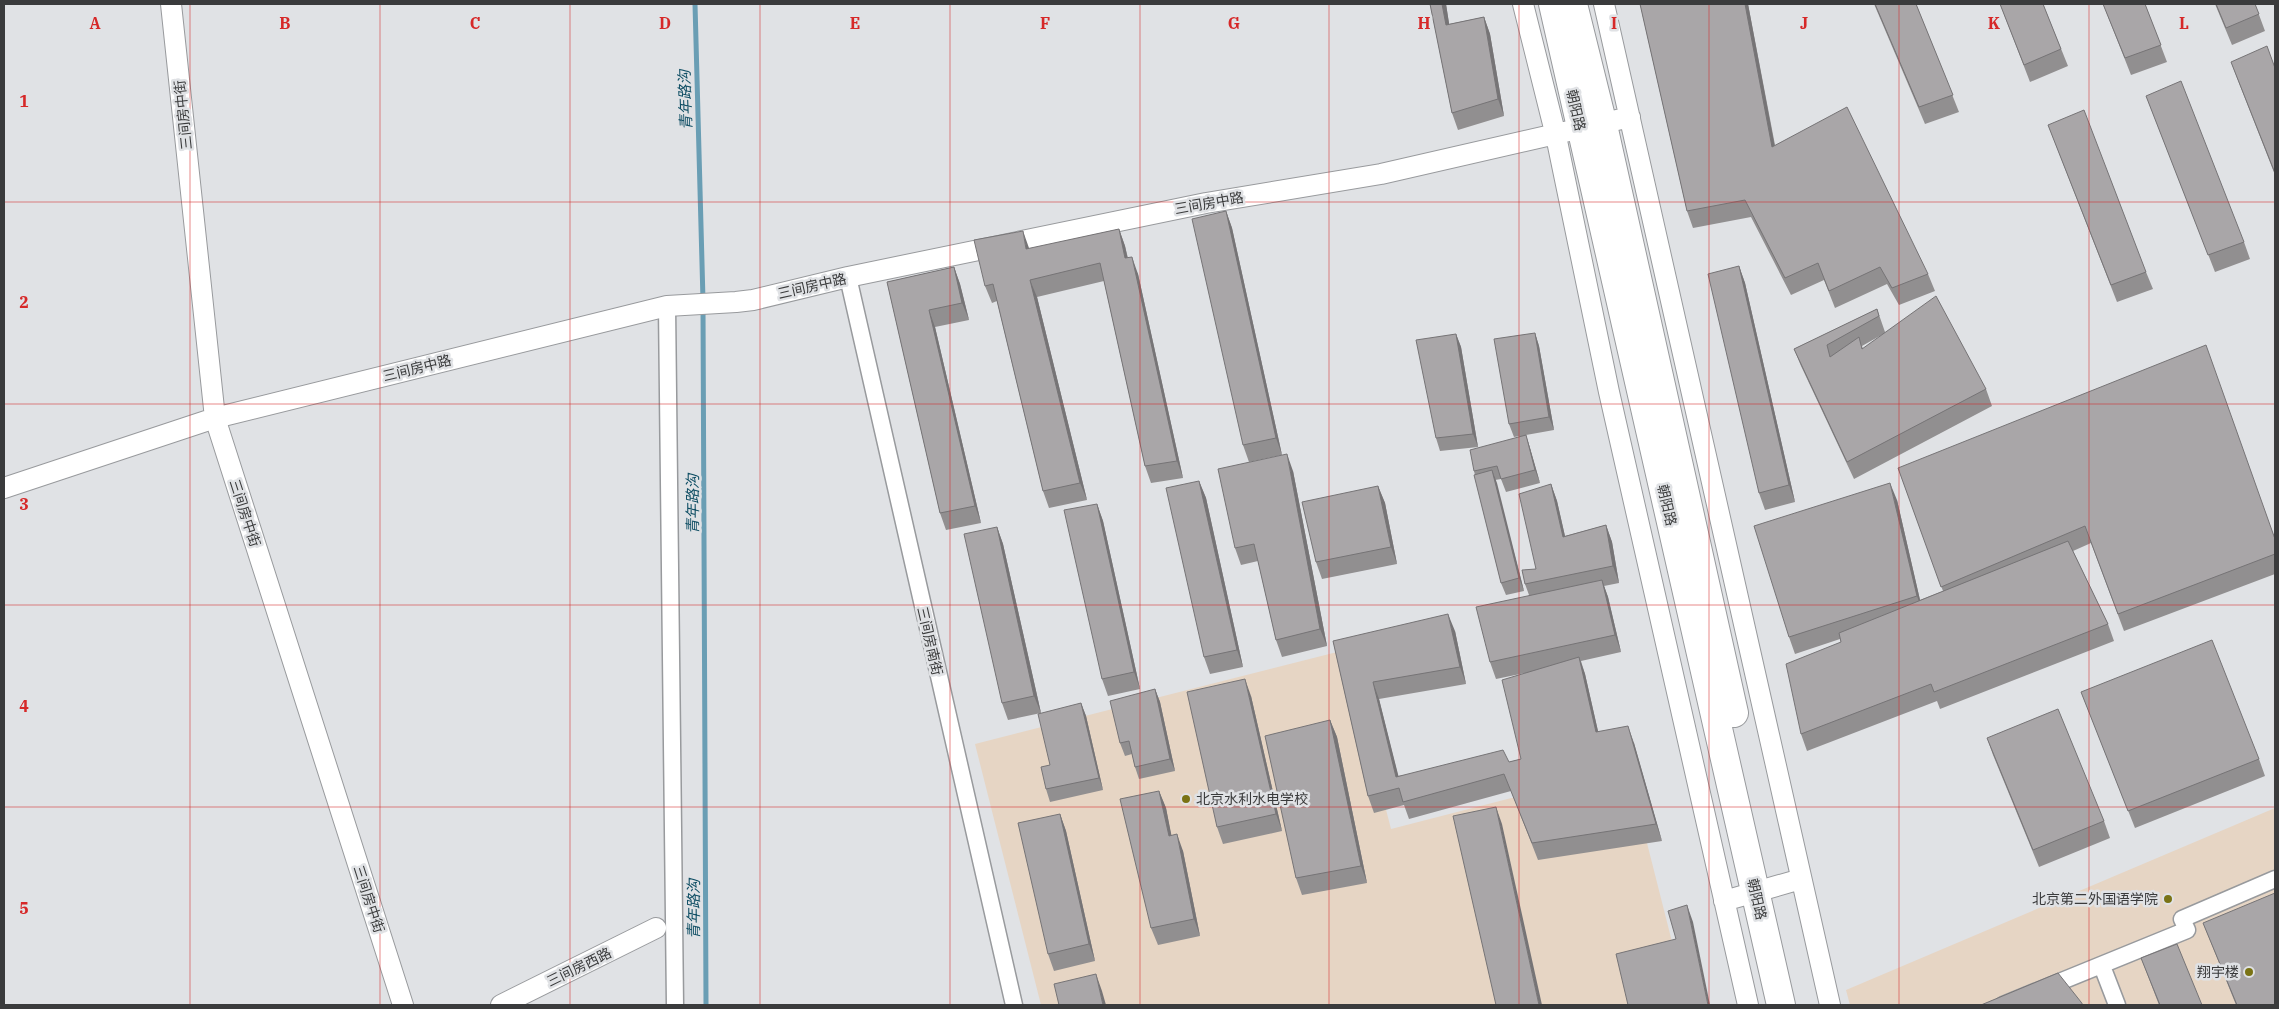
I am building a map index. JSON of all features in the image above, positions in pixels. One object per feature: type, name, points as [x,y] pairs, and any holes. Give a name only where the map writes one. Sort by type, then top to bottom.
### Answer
[{"type":"highway","name":"朝阳路","points":[[1553,4],[1580,130],[1764,889],[1799,1005]]},
{"type":"highway","name":"朝阳路","points":[[1573,4],[1580,130]]},
{"type":"highway","name":"朝阳路","points":[[1764,889],[1781,1005]]},
{"type":"street","name":"三间房中街","points":[[171,4],[215,418],[403,1005]]},
{"type":"street","name":"朝阳路","points":[[1523,4],[1580,130],[1609,392],[1748,1005]]},
{"type":"street","points":[[1604,4],[1800,879],[1830,1005]]},
{"type":"street","name":"三间房中路","points":[[4,488],[215,418],[672,306],[736,302],[1206,203],[1381,174],[1580,130],[1630,117]]},
{"type":"street","name":"三间房南街","points":[[848,277],[1014,1005]]},
{"type":"street","points":[[672,306],[675,1005]]},
{"type":"street","points":[[1724,900],[1800,879]]},
{"type":"street","points":[[2003,1005],[2186,930],[2182,919],[2275,879]]},
{"type":"street","name":"三间房西路","points":[[501,1005],[656,928]]},
{"type":"street","points":[[2102,966],[2117,1005]]},
{"type":"shaded area","name":"北京水利水电学校","points":[[1345,650],[1391,829],[1628,768],[1688,1005],[1041,1005],[975,744]]},
{"type":"shaded area","name":"北京第二外国语学院","points":[[2275,808],[2275,1005],[1850,1005],[1846,990]]},
{"type":"building","points":[[1430,4],[1442,4],[1446,25],[1484,17],[1498,99],[1452,113]]},
{"type":"building","points":[[1640,4],[1745,4],[1772,147],[1847,107],[1928,274],[1892,288],[1880,267],[1829,291],[1818,263],[1785,278],[1745,200],[1687,211]]},
{"type":"building","points":[[1875,4],[1916,4],[1953,95],[1919,107]]},
{"type":"building","points":[[2000,4],[2043,4],[2061,49],[2024,65]]},
{"type":"building","points":[[2103,4],[2145,4],[2161,45],[2125,58]]},
{"type":"building","points":[[2216,4],[2255,4],[2259,14],[2226,28]]},
{"type":"building","points":[[2267,46],[2275,68],[2275,173],[2231,62]]},
{"type":"building","points":[[2181,81],[2244,242],[2208,255],[2146,96]]},
{"type":"building","points":[[2084,110],[2146,272],[2111,285],[2048,125]]},
{"type":"building","points":[[1226,211],[1276,438],[1243,445],[1192,219]]},
{"type":"building","points":[[1119,229],[1125,258],[1132,257],[1177,461],[1145,466],[1100,263],[1030,280],[1080,483],[1043,491],[993,284],[985,286],[974,240],[1023,231],[1026,249]]},
{"type":"building","points":[[1739,266],[1789,485],[1759,493],[1708,274]]},
{"type":"building","points":[[954,267],[962,303],[929,310],[975,506],[940,513],[887,282]]},
{"type":"building","points":[[1936,296],[1986,389],[1847,462],[1794,349],[1877,309],[1879,316],[1827,345],[1830,357],[1859,337],[1862,349]]},
{"type":"building","points":[[1535,333],[1549,417],[1509,424],[1494,339]]},
{"type":"building","points":[[1456,334],[1473,434],[1436,438],[1416,340]]},
{"type":"building","points":[[2206,345],[2275,539],[2275,554],[2118,614],[2085,526],[1941,587],[1898,468]]},
{"type":"building","points":[[1526,435],[1535,470],[1501,479],[1497,466],[1474,471],[1470,450]]},
{"type":"building","points":[[1287,454],[1320,629],[1276,640],[1254,544],[1235,548],[1218,469]]},
{"type":"building","points":[[1492,470],[1519,578],[1501,583],[1474,475]]},
{"type":"building","points":[[1199,481],[1237,650],[1204,657],[1166,488]]},
{"type":"building","points":[[1890,483],[1917,596],[1789,637],[1754,526]]},
{"type":"building","points":[[1551,484],[1563,537],[1606,525],[1613,566],[1525,584],[1522,570],[1536,569],[1519,494]]},
{"type":"building","points":[[1378,486],[1391,547],[1316,562],[1302,502]]},
{"type":"building","points":[[1097,504],[1134,672],[1102,679],[1064,510]]},
{"type":"building","points":[[997,527],[1034,696],[1002,703],[964,534]]},
{"type":"building","points":[[2068,541],[2108,624],[1934,692],[1931,684],[1801,734],[1786,664],[1841,642],[1839,633]]},
{"type":"building","points":[[1602,580],[1615,635],[1490,662],[1476,607]]},
{"type":"building","points":[[1448,614],[1460,667],[1373,682],[1396,777],[1503,750],[1509,762],[1521,759],[1502,680],[1579,657],[1596,732],[1628,726],[1656,824],[1532,843],[1504,774],[1403,802],[1399,788],[1368,796],[1333,641]]},
{"type":"building","points":[[2212,640],[2259,759],[2128,811],[2081,692]]},
{"type":"building","points":[[1245,679],[1276,814],[1217,827],[1187,692]]},
{"type":"building","points":[[1155,689],[1170,759],[1135,767],[1129,741],[1120,743],[1110,701]]},
{"type":"building","points":[[1081,703],[1099,778],[1046,789],[1041,767],[1050,765],[1038,714]]},
{"type":"building","points":[[2058,709],[2104,821],[2033,850],[1987,738]]},
{"type":"building","points":[[1330,720],[1361,866],[1296,878],[1265,736]]},
{"type":"building","points":[[1159,791],[1169,836],[1177,834],[1194,919],[1151,928],[1120,799]]},
{"type":"building","points":[[1496,807],[1539,1005],[1496,1005],[1453,816]]},
{"type":"building","points":[[1060,814],[1089,944],[1048,954],[1018,823]]},
{"type":"building","name":"翔宇楼","points":[[2275,893],[2275,1005],[2237,1005],[2203,923]]},
{"type":"building","points":[[1687,905],[1708,1005],[1628,1005],[1616,954],[1676,939],[1668,911]]},
{"type":"building","points":[[2177,944],[2202,1005],[2160,1005],[2141,958]]},
{"type":"building","points":[[2058,973],[2083,1005],[1981,1005]]},
{"type":"building","points":[[1096,974],[1103,1005],[1059,1005],[1054,984]]},
{"type":"waterway","name":"青年路沟","points":[[695,4],[703,300]]},
{"type":"waterway","name":"青年路沟","points":[[703,308],[706,1005]]},
{"type":"place","name":"北京水利水电学校","points":[[1186,799]]},
{"type":"place","name":"北京第二外国语学院","points":[[2168,899]]},
{"type":"place","name":"翔宇楼","points":[[2249,972]]}]
